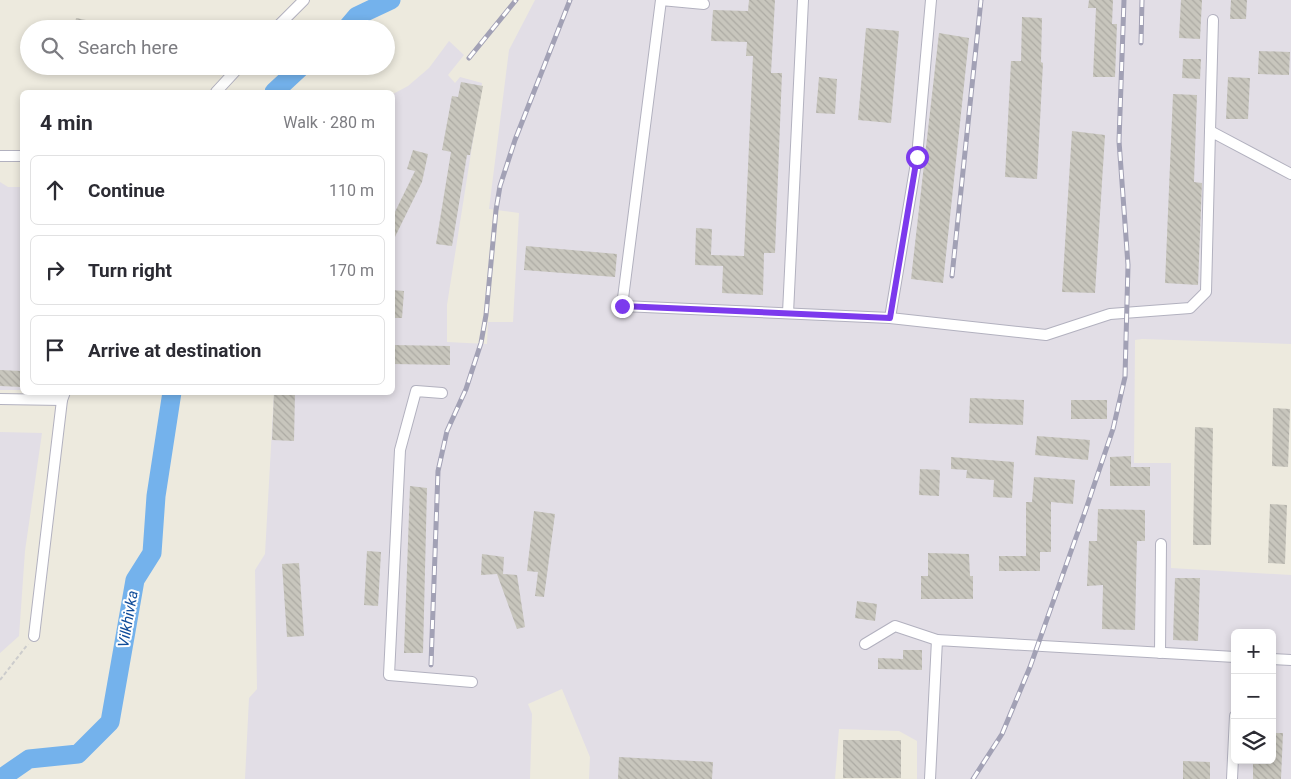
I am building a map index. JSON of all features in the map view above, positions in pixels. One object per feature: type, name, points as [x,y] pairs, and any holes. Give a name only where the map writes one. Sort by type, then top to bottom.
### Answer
[{"type":"street","points":[[284,20],[304,0]]},
{"type":"street","points":[[704,4],[661,0],[622,306],[890,318],[1046,335],[1110,314],[1190,308],[1206,292],[1213,20]]},
{"type":"street","points":[[788,313],[802,0]]},
{"type":"street","points":[[890,318],[917,157],[931,0]]},
{"type":"street","points":[[218,90],[232,75]]},
{"type":"street","points":[[1210,131],[1291,174]]},
{"type":"street","points":[[0,156],[20,156]]},
{"type":"street","points":[[442,394],[416,391],[400,450],[389,675],[472,682]]},
{"type":"street","points":[[0,399],[64,396],[34,636]]},
{"type":"street","points":[[1160,652],[1161,544]]},
{"type":"street","points":[[865,644],[895,626],[937,640],[1231,657]]},
{"type":"street","points":[[930,779],[937,640]]},
{"type":"street","points":[[1276,659],[1291,660]]},
{"type":"street","points":[[1232,779],[1235,719]]},
{"type":"path","points":[[0,680],[34,636]]},
{"type":"shaded area","points":[[535,0],[1291,0],[1291,344],[1135,340],[1134,463],[1171,463],[1171,568],[1291,575],[1291,779],[917,779],[917,741],[899,731],[839,729],[835,779],[589,779],[590,757],[562,689],[528,704],[532,714],[530,779],[245,779],[249,698],[257,689],[255,570],[265,554],[274,395],[395,395],[395,93],[408,86],[429,68],[449,41],[464,55],[448,75],[455,83],[460,77],[482,83],[447,305],[447,342],[487,344],[488,322],[513,322],[519,213],[489,209],[509,50]]},
{"type":"shaded area","points":[[0,182],[8,187],[20,187],[20,390],[0,390]]},
{"type":"shaded area","points":[[0,432],[42,433],[25,551],[19,636],[0,653]]},
{"type":"building","points":[[749,0],[775,0],[771,73],[782,73],[775,253],[764,253],[763,295],[722,293],[723,266],[695,265],[696,228],[712,229],[711,255],[744,256],[753,56],[746,56],[747,42],[711,41],[713,10],[748,11]]},
{"type":"building","points":[[1089,0],[1113,0],[1112,24],[1117,24],[1115,77],[1093,77],[1096,8],[1088,8]]},
{"type":"building","points":[[1181,0],[1202,0],[1200,39],[1179,38]]},
{"type":"building","points":[[1231,0],[1247,0],[1246,19],[1230,19]]},
{"type":"building","points":[[1022,17],[1042,18],[1041,62],[1043,63],[1037,179],[1005,177],[1011,61],[1021,61]]},
{"type":"building","points":[[866,28],[899,31],[891,123],[858,120]]},
{"type":"building","points":[[939,33],[969,38],[943,283],[911,279]]},
{"type":"building","points":[[1259,51],[1290,52],[1289,75],[1258,74]]},
{"type":"building","points":[[1183,59],[1201,59],[1200,79],[1182,78]]},
{"type":"building","points":[[819,77],[837,79],[835,114],[816,113]]},
{"type":"building","points":[[1228,77],[1250,78],[1248,119],[1226,119]]},
{"type":"building","points":[[461,82],[483,86],[470,155],[467,155],[452,246],[436,244],[451,152],[442,150],[452,96],[458,97]]},
{"type":"building","points":[[1173,94],[1197,95],[1194,182],[1202,183],[1198,285],[1165,283]]},
{"type":"building","points":[[1072,131],[1105,135],[1095,293],[1062,292]]},
{"type":"building","points":[[413,150],[428,154],[422,182],[395,237],[395,212],[415,171],[407,169]]},
{"type":"building","points":[[526,246],[617,254],[615,277],[524,270]]},
{"type":"building","points":[[395,290],[404,291],[402,318],[395,318]]},
{"type":"building","points":[[395,345],[450,346],[450,365],[395,364]]},
{"type":"building","points":[[0,370],[20,371],[20,387],[0,386]]},
{"type":"building","points":[[274,395],[295,395],[294,441],[272,440]]},
{"type":"building","points":[[970,398],[1024,400],[1023,425],[969,423]]},
{"type":"building","points":[[1071,400],[1107,400],[1107,419],[1071,419]]},
{"type":"building","points":[[1273,408],[1290,409],[1288,467],[1272,466]]},
{"type":"building","points":[[1195,427],[1213,428],[1211,545],[1193,545]]},
{"type":"building","points":[[1037,436],[1090,440],[1088,460],[1035,455]]},
{"type":"building","points":[[1131,456],[1131,467],[1150,467],[1150,486],[1110,486],[1110,457]]},
{"type":"building","points":[[951,457],[1014,462],[1012,498],[993,497],[994,480],[966,478],[967,470],[951,469]]},
{"type":"building","points":[[920,469],[940,470],[939,496],[919,495]]},
{"type":"building","points":[[1034,477],[1075,480],[1073,504],[1051,502],[1051,552],[1040,552],[1040,571],[999,571],[999,556],[1026,556],[1026,502],[1032,502]]},
{"type":"building","points":[[410,486],[427,488],[423,653],[404,653]]},
{"type":"building","points":[[1270,504],[1287,505],[1285,564],[1268,563]]},
{"type":"building","points":[[1098,509],[1145,510],[1145,541],[1137,541],[1135,630],[1102,629],[1103,585],[1087,586],[1089,541],[1097,541]]},
{"type":"building","points":[[534,511],[555,514],[544,597],[535,596],[538,572],[527,571]]},
{"type":"building","points":[[367,551],[381,552],[378,606],[364,605]]},
{"type":"building","points":[[928,553],[969,554],[970,576],[973,576],[973,599],[921,599],[921,576],[928,576]]},
{"type":"building","points":[[482,554],[504,557],[503,574],[517,575],[525,627],[517,629],[497,574],[481,575]]},
{"type":"building","points":[[299,563],[304,636],[287,637],[282,564]]},
{"type":"building","points":[[1175,578],[1200,578],[1198,641],[1173,640]]},
{"type":"building","points":[[857,601],[877,604],[875,621],[855,618]]},
{"type":"building","points":[[903,650],[922,650],[922,670],[878,669],[878,658],[903,659]]},
{"type":"building","points":[[1276,733],[1283,733],[1281,779],[1253,779],[1253,764],[1276,764]]},
{"type":"building","points":[[843,740],[901,740],[901,778],[843,778]]},
{"type":"building","points":[[619,757],[713,762],[712,779],[618,779]]},
{"type":"building","points":[[1183,761],[1210,762],[1210,779],[1183,779]]},
{"type":"waterway","name":"Vilkhivka","points":[[354,20],[357,16],[391,0]]},
{"type":"waterway","name":"Vilkhivka","points":[[276,90],[292,75]]},
{"type":"waterway","name":"Vilkhivka","points":[[0,779],[29,759],[78,754],[110,722],[135,580],[152,553],[156,496],[172,395]]},
{"type":"railway","points":[[469,58],[516,0]]},
{"type":"railway","points":[[431,665],[438,471],[447,431],[466,389],[481,343],[486,315],[500,186],[515,140],[570,0]]},
{"type":"railway","points":[[952,276],[981,0]]},
{"type":"railway","points":[[973,779],[1002,734],[1030,667],[1113,429],[1125,377],[1128,265],[1119,141],[1124,0]]},
{"type":"railway","points":[[1141,43],[1142,0]]},
{"type":"route","points":[[622,306],[890,318],[917,157]]}]
